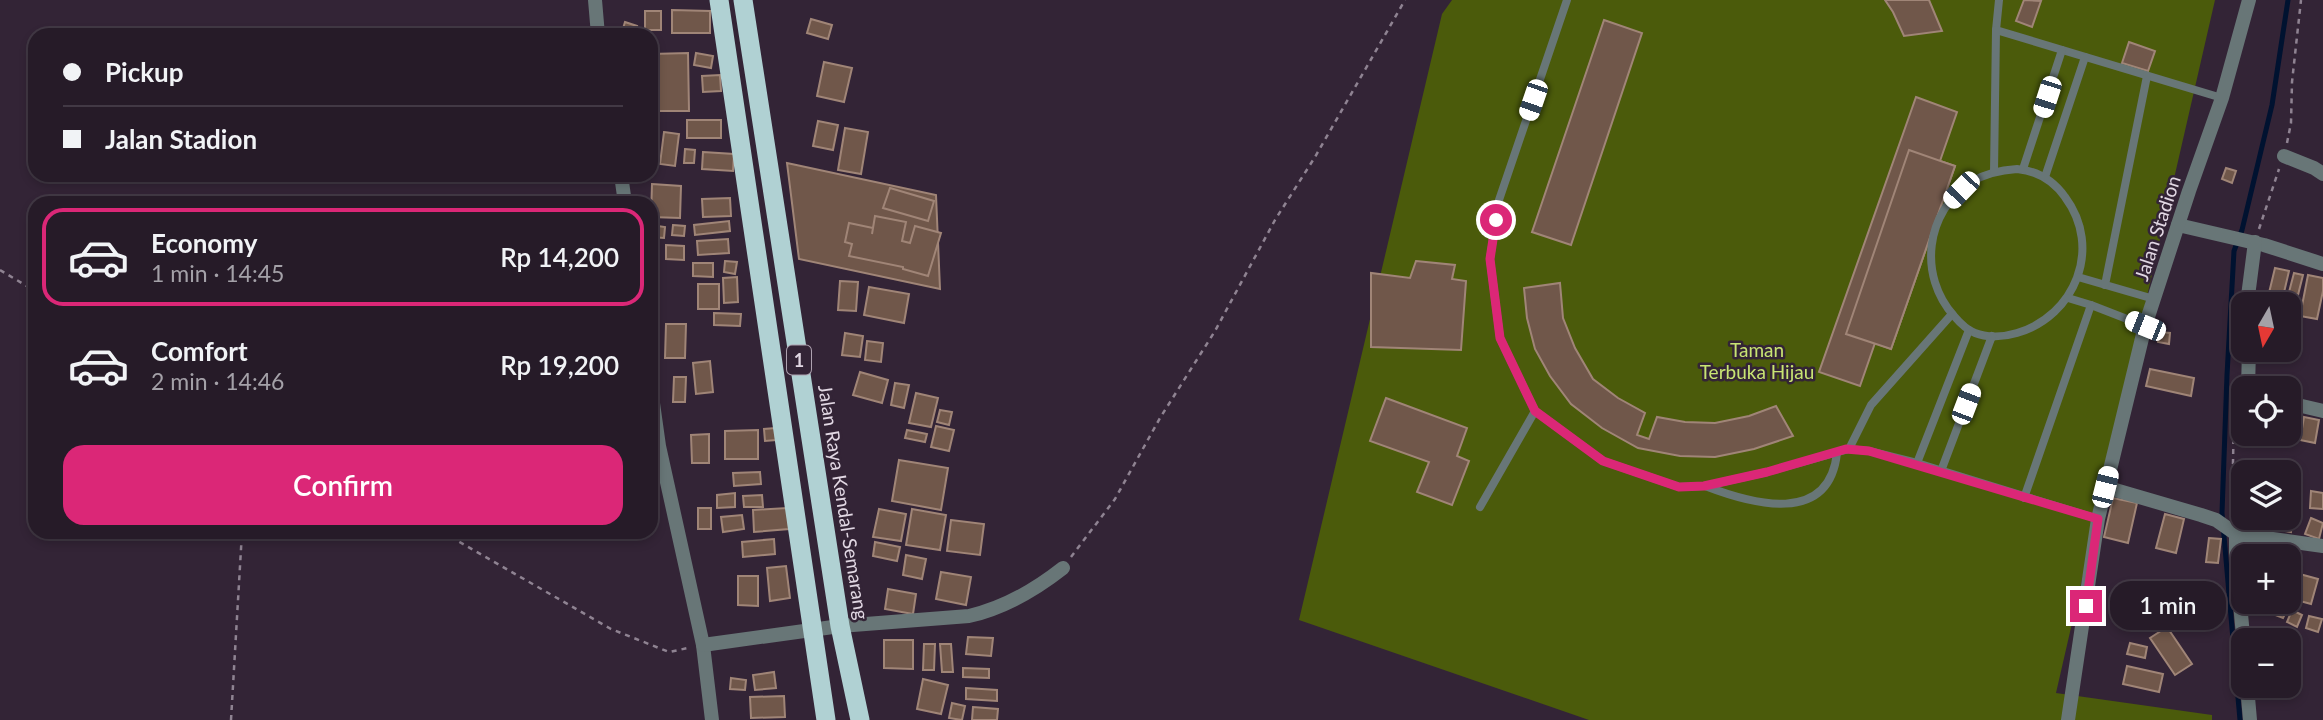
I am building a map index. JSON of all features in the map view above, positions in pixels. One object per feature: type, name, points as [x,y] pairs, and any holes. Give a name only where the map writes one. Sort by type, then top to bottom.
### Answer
[{"type":"highway","name":"1","points":[[719,0],[826,720]]},
{"type":"highway","name":"Jalan Raya Kendal-Semarang","points":[[743,0],[840,626],[860,720]]},
{"type":"highway","points":[[746,171],[769,168]]},
{"type":"street","points":[[595,0],[597,28]]},
{"type":"street","name":"Jalan Stadion","points":[[2068,720],[2098,519],[2145,326],[2222,98],[2249,0]]},
{"type":"street","points":[[2288,157],[2323,174]]},
{"type":"street","points":[[2178,225],[2254,243],[2323,264]]},
{"type":"street","points":[[2248,292],[2254,243]]},
{"type":"street","points":[[2301,406],[2323,411]]},
{"type":"street","points":[[658,439],[703,645],[712,720]]},
{"type":"street","points":[[2105,487],[2228,528],[2323,545]]},
{"type":"street","points":[[2228,528],[2236,561],[2242,628]]},
{"type":"street","points":[[703,645],[840,626],[969,616],[988,612],[1038,587],[1063,568]]},
{"type":"street","points":[[2248,698],[2250,720]]},
{"type":"lane","points":[[1567,0],[1499,201],[1490,259],[1500,338],[1535,411],[1603,461],[1679,487],[1704,486],[1849,449],[1917,463],[2098,519]]},
{"type":"lane","points":[[1994,172],[1996,30],[1999,0]]},
{"type":"lane","points":[[1996,30],[2222,98]]},
{"type":"lane","points":[[2023,169],[2062,50]]},
{"type":"lane","points":[[2045,177],[2085,57]]},
{"type":"lane","points":[[2105,285],[2147,76]]},
{"type":"lane","points":[[2023,169],[2045,177],[2061,191],[2077,217],[2082,247],[2078,277],[2068,298],[2040,324],[2011,335],[1992,336],[1976,334],[1952,314],[1940,294],[1930,258],[1935,228],[1941,214],[1961,190],[1973,181],[1994,172],[2023,169]]},
{"type":"lane","points":[[2078,277],[2154,299]]},
{"type":"lane","points":[[2068,298],[2091,304],[2145,326]]},
{"type":"lane","points":[[2024,498],[2091,304]]},
{"type":"lane","points":[[1849,449],[1871,405],[1952,314]]},
{"type":"lane","points":[[1917,463],[1969,330]]},
{"type":"lane","points":[[1941,471],[1992,336]]},
{"type":"lane","points":[[1480,507],[1535,411]]},
{"type":"lane","points":[[1704,486],[1755,502],[1787,504],[1803,501],[1817,494],[1829,483],[1838,453]]},
{"type":"path","points":[[1063,568],[1115,499],[1405,0]]},
{"type":"path","points":[[2254,243],[2288,157],[2292,82],[2301,0]]},
{"type":"path","points":[[0,270],[28,287]]},
{"type":"path","points":[[2228,528],[2232,446]]},
{"type":"path","points":[[232,720],[242,539]]},
{"type":"path","points":[[454,539],[611,629],[669,652],[703,645]]},
{"type":"green space","name":"Taman Terbuka Hijau","points":[[1452,0],[2215,0],[2056,693],[2212,715],[2212,720],[1589,720],[1299,620],[1442,14]]},
{"type":"building","points":[[1885,0],[1929,0],[1942,31],[1904,36]]},
{"type":"building","points":[[2024,0],[2041,1],[2032,27],[2016,21]]},
{"type":"building","points":[[672,10],[710,11],[710,33],[672,33]]},
{"type":"building","points":[[645,11],[661,11],[661,30],[645,28]]},
{"type":"building","points":[[811,19],[832,25],[828,39],[807,33]]},
{"type":"building","points":[[1604,20],[1642,33],[1571,245],[1532,232]]},
{"type":"building","points":[[625,22],[637,26],[636,28],[623,28]]},
{"type":"building","points":[[2129,42],[2155,51],[2148,71],[2122,63]]},
{"type":"building","points":[[688,53],[689,111],[658,111],[658,54]]},
{"type":"building","points":[[696,53],[713,56],[711,68],[694,65]]},
{"type":"building","points":[[824,62],[852,68],[844,102],[817,96]]},
{"type":"building","points":[[720,75],[721,91],[703,92],[702,76]]},
{"type":"building","points":[[1916,97],[1957,112],[1940,161],[1955,166],[1891,349],[1875,343],[1860,386],[1819,372]]},
{"type":"building","points":[[687,120],[721,120],[721,138],[687,138]]},
{"type":"building","points":[[818,121],[838,125],[833,150],[813,146]]},
{"type":"building","points":[[845,128],[868,132],[861,174],[838,170]]},
{"type":"building","points":[[664,132],[679,134],[675,166],[660,164]]},
{"type":"building","points":[[685,149],[695,150],[694,163],[684,163]]},
{"type":"building","points":[[1909,150],[1955,166],[1891,349],[1846,334]]},
{"type":"building","points":[[703,152],[734,154],[733,171],[702,169]]},
{"type":"building","points":[[787,163],[936,195],[940,289],[799,259]]},
{"type":"building","points":[[2226,168],[2236,171],[2232,183],[2222,179]]},
{"type":"building","points":[[652,184],[681,186],[680,218],[658,217],[658,196],[652,196]]},
{"type":"building","points":[[890,188],[934,201],[928,221],[883,208]]},
{"type":"building","points":[[730,198],[731,216],[703,217],[702,199]]},
{"type":"building","points":[[875,216],[906,222],[902,241],[910,243],[915,226],[941,233],[928,276],[903,267],[849,256],[852,244],[845,242],[849,223],[873,228]]},
{"type":"building","points":[[729,221],[730,231],[695,235],[694,225]]},
{"type":"building","points":[[673,225],[685,226],[684,236],[672,235]]},
{"type":"building","points":[[658,226],[665,227],[664,238],[658,238]]},
{"type":"building","points":[[728,239],[729,253],[698,255],[697,241]]},
{"type":"building","points":[[666,245],[684,246],[684,260],[666,259]]},
{"type":"building","points":[[725,261],[737,262],[735,274],[724,272]]},
{"type":"building","points":[[1416,261],[1455,265],[1452,279],[1466,281],[1461,350],[1371,347],[1371,273],[1410,278]]},
{"type":"building","points":[[693,263],[713,263],[713,277],[693,276]]},
{"type":"building","points":[[2275,268],[2289,271],[2284,292],[2269,292]]},
{"type":"building","points":[[2294,273],[2303,275],[2299,292],[2289,292]]},
{"type":"building","points":[[2308,275],[2323,278],[2317,319],[2301,316]]},
{"type":"building","points":[[737,277],[738,302],[724,303],[723,278]]},
{"type":"building","points":[[840,281],[858,282],[856,311],[838,310]]},
{"type":"building","points":[[1560,283],[1563,318],[1575,348],[1593,379],[1618,398],[1645,413],[1637,435],[1649,439],[1657,417],[1715,423],[1749,416],[1776,406],[1793,436],[1754,449],[1715,457],[1680,456],[1638,448],[1602,428],[1571,404],[1550,376],[1535,349],[1527,318],[1524,288]]},
{"type":"building","points":[[698,284],[719,284],[719,309],[698,309]]},
{"type":"building","points":[[869,287],[909,294],[904,323],[864,315]]},
{"type":"building","points":[[714,313],[741,314],[740,326],[714,325]]},
{"type":"building","points":[[666,324],[686,324],[685,358],[665,358]]},
{"type":"building","points":[[2159,332],[2170,333],[2169,344],[2158,342]]},
{"type":"building","points":[[845,333],[863,336],[860,357],[842,355]]},
{"type":"building","points":[[867,341],[883,343],[881,362],[865,360]]},
{"type":"building","points":[[710,361],[713,392],[696,394],[693,363]]},
{"type":"building","points":[[2150,369],[2194,378],[2191,396],[2146,386]]},
{"type":"building","points":[[860,372],[888,380],[882,403],[853,395]]},
{"type":"building","points":[[674,377],[686,377],[685,402],[673,402]]},
{"type":"building","points":[[895,383],[909,385],[904,408],[891,405]]},
{"type":"building","points":[[916,393],[938,398],[931,427],[909,423]]},
{"type":"building","points":[[1386,398],[1467,428],[1457,456],[1469,461],[1452,505],[1417,492],[1429,462],[1370,441]]},
{"type":"building","points":[[940,410],[952,412],[949,425],[937,422]]},
{"type":"building","points":[[2304,417],[2319,420],[2315,443],[2301,440]]},
{"type":"building","points":[[936,426],[954,430],[949,451],[931,447]]},
{"type":"building","points":[[775,428],[776,440],[765,441],[764,429]]},
{"type":"building","points":[[758,430],[758,459],[725,459],[725,431]]},
{"type":"building","points":[[907,430],[927,434],[925,442],[905,438]]},
{"type":"building","points":[[709,434],[709,463],[692,463],[691,435]]},
{"type":"building","points":[[899,460],[948,468],[941,510],[892,501]]},
{"type":"building","points":[[760,472],[761,484],[734,486],[733,473]]},
{"type":"building","points":[[2311,491],[2323,493],[2323,509],[2310,508]]},
{"type":"building","points":[[735,493],[735,507],[717,508],[717,495]]},
{"type":"building","points":[[762,495],[763,507],[744,507],[743,496]]},
{"type":"building","points":[[2113,498],[2137,503],[2128,543],[2104,537]]},
{"type":"building","points":[[698,508],[711,508],[711,529],[698,529]]},
{"type":"building","points":[[787,508],[789,529],[754,532],[753,510]]},
{"type":"building","points":[[879,509],[906,514],[901,541],[873,537]]},
{"type":"building","points":[[912,509],[946,515],[940,550],[906,545]]},
{"type":"building","points":[[2165,514],[2184,519],[2176,553],[2156,548]]},
{"type":"building","points":[[742,515],[744,529],[723,532],[721,517]]},
{"type":"building","points":[[2311,518],[2323,523],[2319,539],[2305,534]]},
{"type":"building","points":[[951,520],[984,524],[980,555],[947,551]]},
{"type":"building","points":[[2209,538],[2221,539],[2218,563],[2206,562]]},
{"type":"building","points":[[774,539],[775,554],[743,557],[742,542]]},
{"type":"building","points":[[875,542],[900,547],[897,561],[873,556]]},
{"type":"building","points":[[906,555],[926,559],[922,579],[903,575]]},
{"type":"building","points":[[786,566],[790,598],[770,601],[767,568]]},
{"type":"building","points":[[941,572],[971,577],[966,605],[936,599]]},
{"type":"building","points":[[2301,574],[2318,579],[2311,604],[2301,601]]},
{"type":"building","points":[[738,576],[758,576],[758,606],[738,605]]},
{"type":"building","points":[[888,589],[916,594],[913,614],[885,609]]},
{"type":"building","points":[[2290,614],[2302,615],[2297,627],[2287,622]]},
{"type":"building","points":[[2309,616],[2322,619],[2318,632],[2306,628]]},
{"type":"building","points":[[2167,627],[2192,664],[2175,675],[2150,638]]},
{"type":"building","points":[[968,637],[993,638],[991,656],[966,654]]},
{"type":"building","points":[[884,640],[913,640],[913,669],[884,668]]},
{"type":"building","points":[[2130,643],[2147,647],[2145,658],[2127,654]]},
{"type":"building","points":[[924,644],[935,644],[934,670],[923,670]]},
{"type":"building","points":[[940,644],[951,644],[953,672],[942,672]]},
{"type":"building","points":[[2127,666],[2163,674],[2159,692],[2123,684]]},
{"type":"building","points":[[963,668],[989,669],[989,678],[963,677]]},
{"type":"building","points":[[774,672],[776,688],[755,690],[753,675]]},
{"type":"building","points":[[731,678],[746,680],[745,690],[730,689]]},
{"type":"building","points":[[923,679],[948,685],[941,714],[917,709]]},
{"type":"building","points":[[966,688],[997,690],[997,701],[966,699]]},
{"type":"building","points":[[784,696],[785,717],[751,718],[750,697]]},
{"type":"building","points":[[952,703],[965,706],[962,720],[949,718]]},
{"type":"building","points":[[973,707],[998,709],[997,720],[972,720]]},
{"type":"waterway","points":[[2240,720],[2222,513],[2234,251],[2242,230],[2272,105],[2288,0]]},
{"type":"route","points":[[1496,220],[1490,259],[1500,338],[1535,411],[1603,461],[1679,487],[1704,486],[1767,472],[1846,449],[1869,451],[1917,463],[2098,519],[2086,606]]}]
